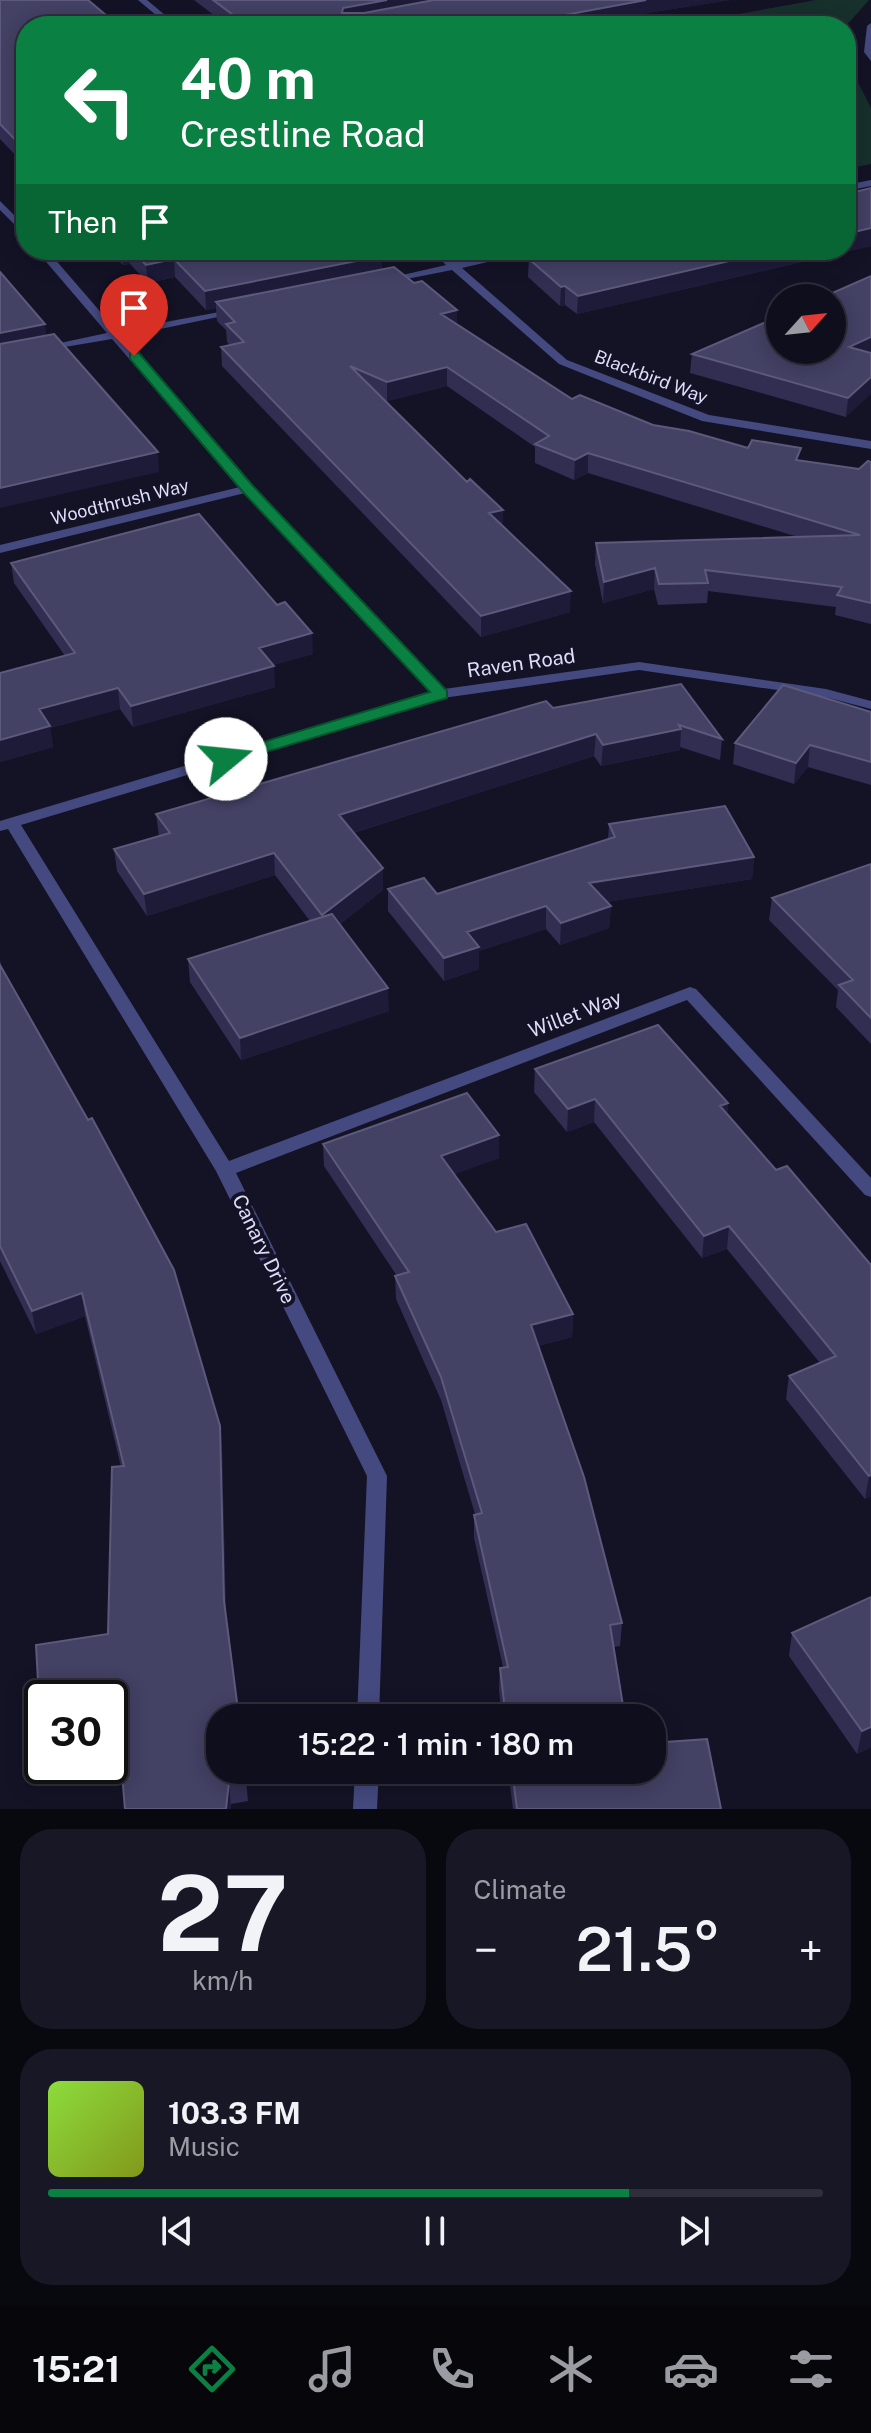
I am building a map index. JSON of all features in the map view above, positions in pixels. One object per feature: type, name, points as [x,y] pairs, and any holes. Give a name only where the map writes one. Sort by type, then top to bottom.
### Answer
[{"type":"street","points":[[142,0],[162,16]]},
{"type":"street","points":[[871,26],[868,52],[871,58]]},
{"type":"street","points":[[0,204],[16,222]]},
{"type":"street","points":[[50,260],[248,489],[441,694]]},
{"type":"street","name":"Blackbird Way","points":[[447,260],[563,362],[592,375],[706,418],[871,445]]},
{"type":"street","points":[[377,281],[484,260]]},
{"type":"street","points":[[29,352],[254,306]]},
{"type":"street","name":"Woodthrush Way","points":[[0,549],[248,489]]},
{"type":"street","name":"Raven Road","points":[[6,825],[441,694],[639,666],[826,693],[871,705]]},
{"type":"street","name":"Canary Drive","points":[[6,825],[225,1170],[377,1476],[369,1704]]},
{"type":"street","name":"Willet Way","points":[[225,1170],[690,993],[871,1190]]},
{"type":"street","points":[[365,1809],[366,1784]]},
{"type":"green space","points":[[816,0],[869,0],[855,16],[727,16]]},
{"type":"green space","points":[[856,79],[871,108],[871,164],[856,167]]},
{"type":"building","points":[[0,0],[88,0],[107,16],[16,16],[16,141],[0,124]]},
{"type":"building","points":[[213,0],[387,0],[343,8],[342,13],[364,13],[434,0],[646,0],[559,16],[235,16]]},
{"type":"building","points":[[871,188],[871,228],[856,232],[856,192]]},
{"type":"building","points":[[141,260],[169,260],[146,265]]},
{"type":"building","points":[[175,260],[362,260],[205,291]]},
{"type":"building","points":[[530,260],[734,260],[578,296],[565,286],[561,287]]},
{"type":"building","points":[[394,267],[414,283],[422,281],[457,310],[441,314],[572,399],[580,395],[653,425],[689,431],[748,448],[752,440],[801,448],[796,460],[859,469],[871,462],[871,603],[837,595],[842,587],[705,570],[708,583],[659,584],[655,568],[604,582],[596,543],[860,535],[588,453],[575,460],[535,444],[549,436],[447,367],[387,382],[350,366],[467,482],[470,479],[503,510],[489,513],[571,591],[481,616],[221,347],[244,342],[226,324],[235,322],[216,302]]},
{"type":"building","points":[[0,272],[45,324],[0,333]]},
{"type":"building","points":[[871,276],[871,337],[849,347],[871,353],[871,377],[848,398],[692,354],[766,322],[766,364],[846,364],[846,287]]},
{"type":"building","points":[[54,334],[158,452],[0,488],[0,344]]},
{"type":"building","points":[[199,514],[277,605],[285,602],[312,633],[259,648],[274,666],[131,706],[118,688],[39,709],[50,726],[0,740],[0,673],[75,653],[11,563]]},
{"type":"building","points":[[681,684],[722,739],[679,725],[681,729],[603,745],[596,734],[339,815],[383,868],[322,915],[274,853],[144,894],[114,849],[170,833],[156,814],[546,701],[553,708]]},
{"type":"building","points":[[783,685],[871,712],[871,762],[810,745],[796,763],[735,743]]},
{"type":"building","points":[[725,806],[754,857],[589,883],[611,906],[561,923],[546,906],[467,932],[479,947],[444,958],[388,889],[424,878],[437,894],[615,837],[609,824]]},
{"type":"building","points":[[871,864],[871,1018],[839,985],[853,980],[772,898]]},
{"type":"building","points":[[332,914],[388,988],[240,1038],[188,959]]},
{"type":"building","points":[[0,965],[88,1120],[92,1118],[174,1270],[220,1426],[224,1601],[237,1704],[206,1704],[206,1784],[229,1784],[226,1809],[125,1809],[123,1784],[128,1784],[128,1680],[38,1680],[36,1645],[108,1634],[112,1467],[124,1466],[82,1293],[32,1311],[0,1246]]},
{"type":"building","points":[[658,1025],[728,1103],[720,1106],[776,1170],[787,1166],[871,1265],[869,1476],[789,1376],[836,1356],[729,1226],[704,1236],[595,1099],[568,1109],[535,1069]]},
{"type":"building","points":[[467,1093],[499,1135],[441,1156],[496,1232],[526,1224],[573,1314],[531,1325],[584,1477],[622,1623],[610,1625],[623,1704],[504,1704],[500,1668],[508,1667],[474,1515],[482,1513],[441,1377],[395,1276],[409,1272],[323,1144]]},
{"type":"building","points":[[871,1597],[871,1727],[862,1731],[792,1633]]},
{"type":"building","points":[[707,1739],[721,1809],[517,1809],[514,1784],[666,1784],[666,1742]]},
{"type":"route","points":[[134,356],[248,489],[441,694],[226,759]]}]
